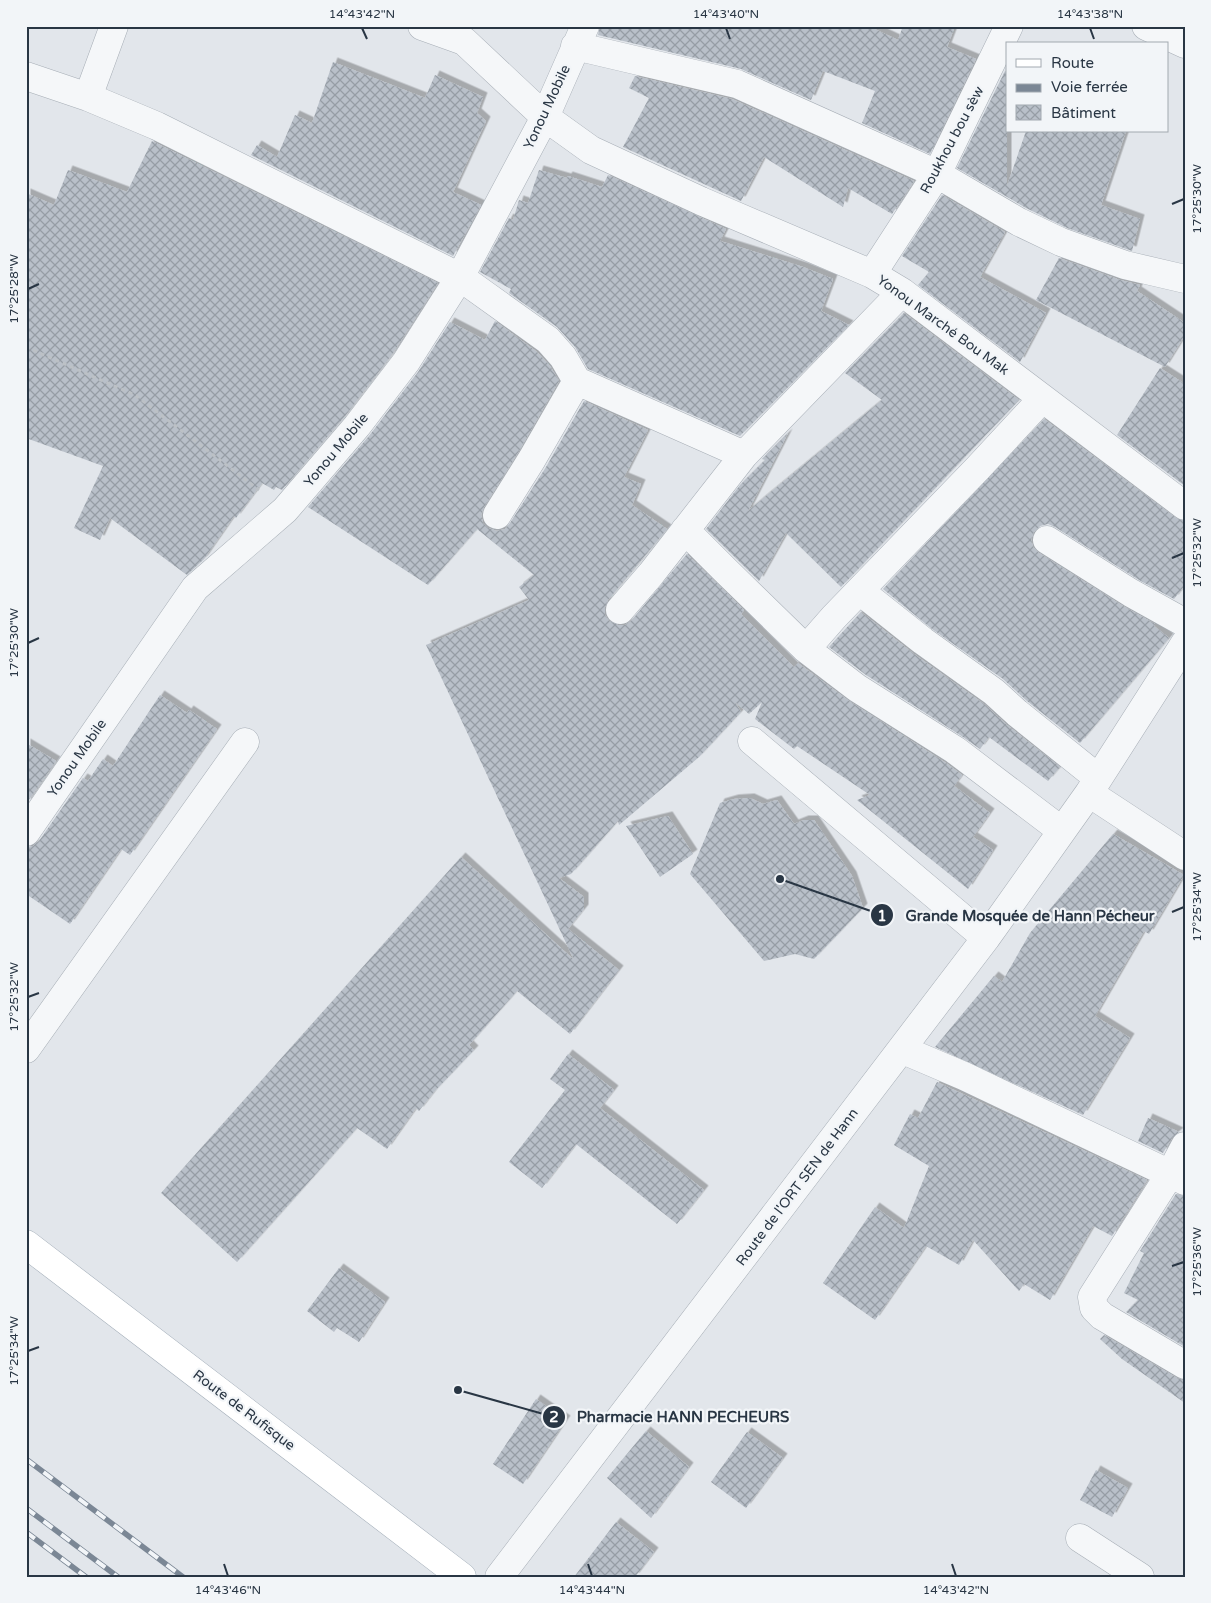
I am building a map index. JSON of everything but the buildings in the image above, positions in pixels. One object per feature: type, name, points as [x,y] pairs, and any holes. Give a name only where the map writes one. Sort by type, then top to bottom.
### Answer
[{"type":"main road","name":"Route de Rufisque","points":[[26,1244],[462,1577]]},
{"type":"street","points":[[88,97],[114,26]]},
{"type":"street","name":"Yonou Marché Bou Mak","points":[[422,26],[464,41],[544,117],[591,150],[701,201],[872,274],[902,292],[1185,506]]},
{"type":"street","name":"Roukhou bou sèw","points":[[872,274],[937,174],[1009,26]]},
{"type":"street","points":[[1146,26],[1185,44]]},
{"type":"street","points":[[580,36],[736,84],[937,174],[1019,222],[1061,242],[1125,265],[1185,279]]},
{"type":"street","name":"Yonou Mobile","points":[[26,832],[195,588],[286,510],[357,426],[406,362],[460,278],[544,117],[580,36]]},
{"type":"street","points":[[26,76],[88,97],[157,126],[460,278],[548,340],[563,357],[577,381],[744,455]]},
{"type":"street","points":[[620,610],[686,530],[744,455],[902,292]]},
{"type":"street","points":[[497,515],[577,381]]},
{"type":"street","points":[[806,649],[1042,398]]},
{"type":"street","points":[[686,530],[806,649],[857,688],[955,750],[1062,831]]},
{"type":"street","points":[[1047,540],[1131,593],[1185,624]]},
{"type":"street","points":[[860,591],[923,641],[994,692],[1093,786],[1185,856]]},
{"type":"street","name":"Route de l'ORT SEN de Hann","points":[[499,1577],[903,1050],[986,938],[1093,786],[1185,643]]},
{"type":"street","points":[[752,741],[986,938]]},
{"type":"street","points":[[26,1049],[245,742]]},
{"type":"street","points":[[903,1050],[964,1076],[1178,1177]]},
{"type":"street","points":[[1185,1146],[1178,1177],[1092,1297],[1094,1308],[1102,1316],[1185,1364]]},
{"type":"street","points":[[1080,1538],[1140,1577]]},
{"type":"path","points":[[26,347],[135,395],[286,510]]},
{"type":"railway","points":[[26,1459],[183,1577]]},
{"type":"railway","points":[[26,1508],[118,1577]]},
{"type":"railway","points":[[26,1532],[86,1577]]},
{"type":"place","name":"Grande Mosquée de Hann Pécheur","points":[[780,879]]},
{"type":"place","name":"Pharmacie HANN PECHEURS","points":[[458,1390]]}]
